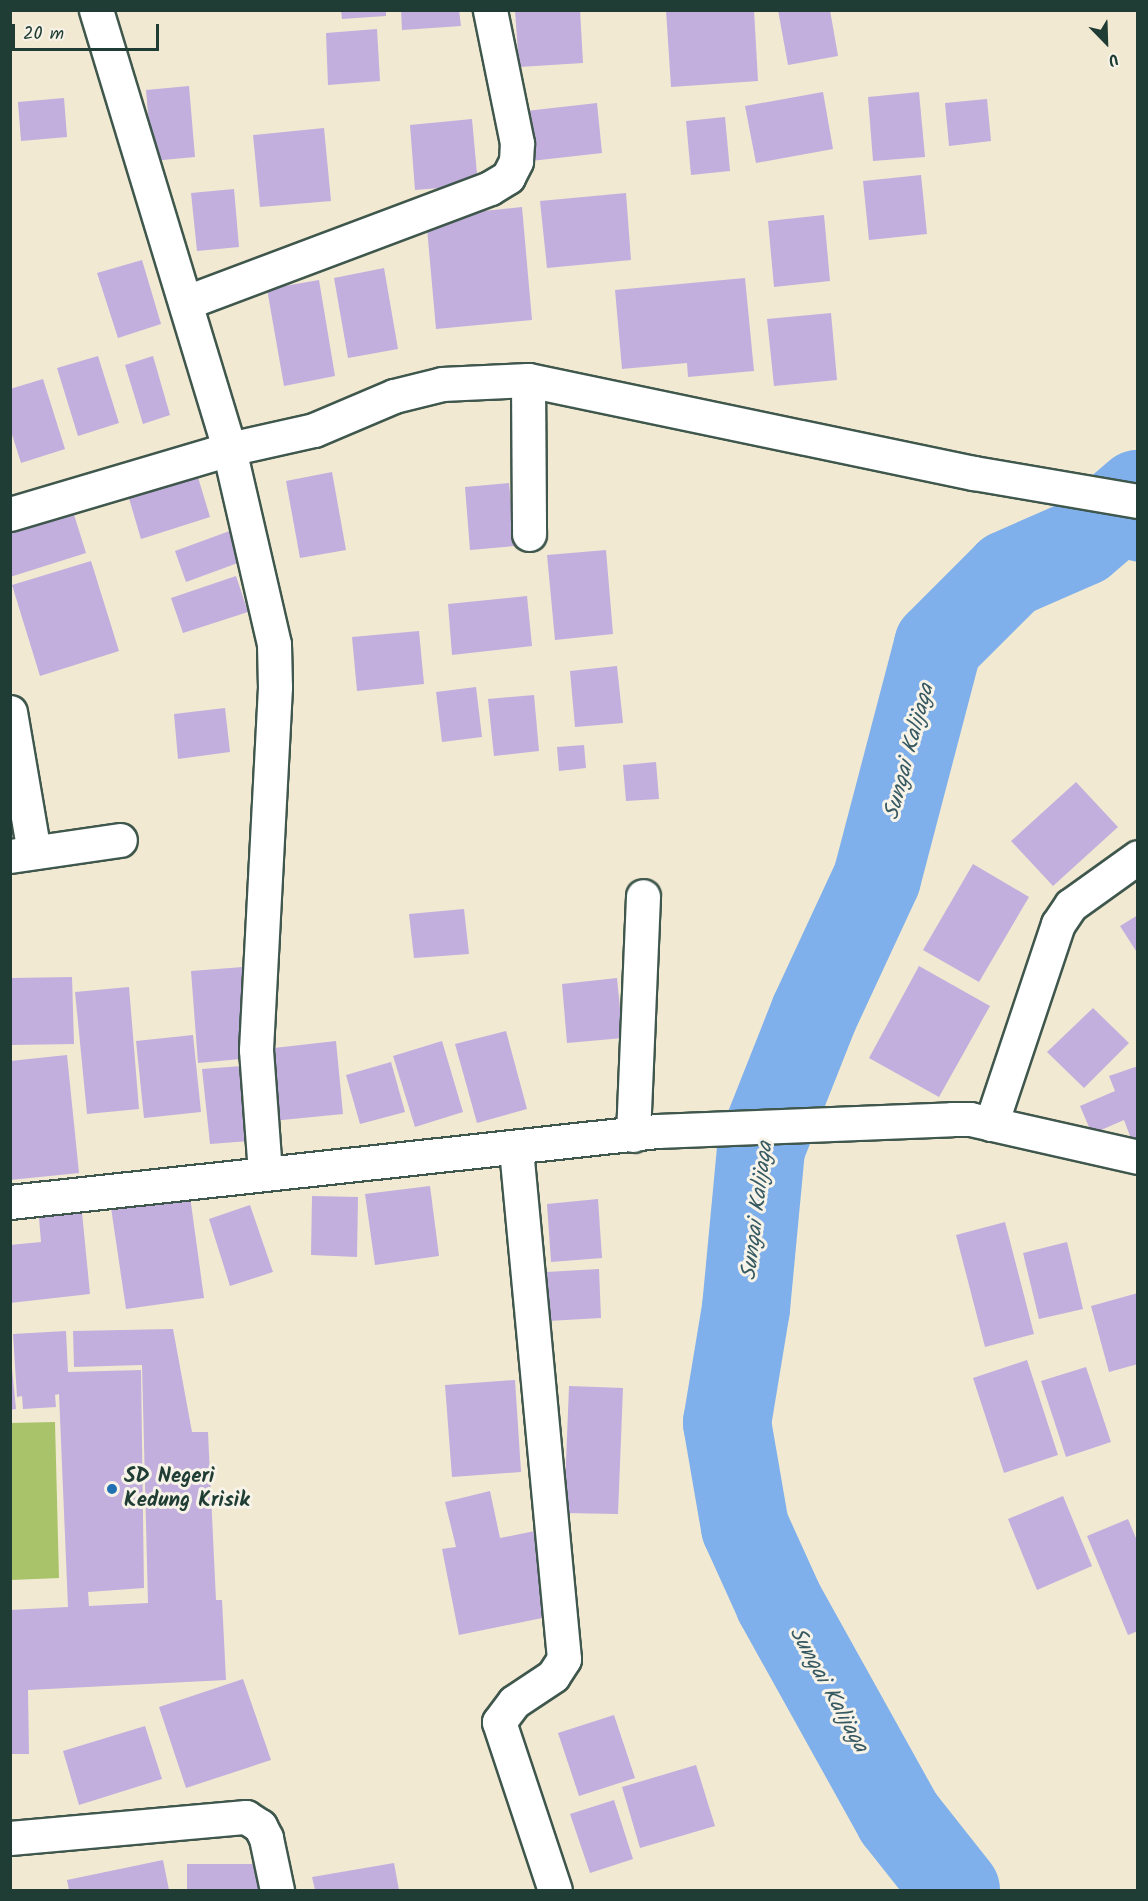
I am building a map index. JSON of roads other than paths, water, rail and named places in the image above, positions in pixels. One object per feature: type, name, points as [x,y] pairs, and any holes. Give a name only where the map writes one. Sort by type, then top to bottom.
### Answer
[{"type":"street","points":[[96,10],[187,302],[229,450],[274,644],[275,698],[256,1050],[265,1173]]},
{"type":"street","points":[[187,302],[508,177],[516,161],[518,143],[490,10]]},
{"type":"street","points":[[528,380],[530,534]]},
{"type":"street","points":[[10,514],[229,450],[314,430],[394,396],[442,384],[528,380],[974,473],[1137,501]]},
{"type":"street","points":[[10,712],[22,854],[120,840]]},
{"type":"street","points":[[991,1124],[1058,924],[1071,904],[1137,857]]},
{"type":"street","points":[[643,896],[645,1133]]},
{"type":"street","points":[[10,1202],[265,1173],[516,1149],[645,1133],[952,1119],[991,1124],[1137,1156]]},
{"type":"street","points":[[516,1149],[564,1659],[553,1676],[514,1702],[499,1722],[555,1890]]},
{"type":"street","points":[[10,1838],[246,1817],[260,1826],[266,1838],[277,1890]]},
{"type":"waterway","name":"Sungai Kalijaga","points":[[956,1890],[899,1818],[779,1602],[745,1527],[727,1423],[746,1308],[761,1148],[814,1014],[877,878],[938,645],[1009,574],[1082,542],[1138,494]]},
{"type":"waterway","points":[[1082,542],[1138,554]]},
{"type":"place","name":"SD Negeri Kedung Krisik","points":[[112,1489]]}]
